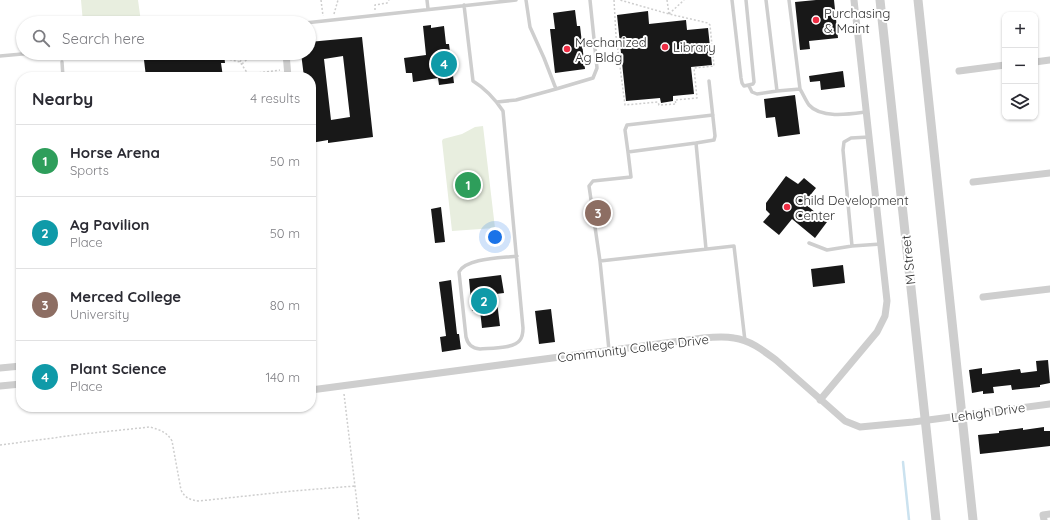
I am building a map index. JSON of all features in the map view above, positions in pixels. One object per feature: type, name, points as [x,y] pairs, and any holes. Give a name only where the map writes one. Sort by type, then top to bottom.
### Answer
[{"type":"street","points":[[820,400],[877,332],[885,316],[887,301],[854,0]]},
{"type":"street","name":"M Street","points":[[880,0],[936,520]]},
{"type":"street","points":[[918,0],[973,520]]},
{"type":"street","points":[[287,60],[288,72]]},
{"type":"street","points":[[1038,62],[1050,60]]},
{"type":"street","points":[[958,71],[1002,65]]},
{"type":"street","points":[[974,182],[1050,173]]},
{"type":"street","points":[[983,296],[1050,289]]},
{"type":"street","name":"Community College Drive","points":[[316,389],[609,350],[703,338],[726,337],[745,341],[776,360],[844,421],[860,427],[926,420]]},
{"type":"street","points":[[0,368],[16,366]]},
{"type":"street","points":[[0,386],[16,384]]},
{"type":"street","name":"Lehigh Drive","points":[[926,420],[1050,404]]},
{"type":"lane","points":[[427,0],[428,9]]},
{"type":"lane","points":[[316,22],[516,0]]},
{"type":"lane","points":[[526,0],[530,27],[556,89]]},
{"type":"lane","points":[[498,102],[516,100],[593,78],[597,68],[590,0]]},
{"type":"lane","points":[[732,0],[742,83],[744,86],[749,86],[754,82],[746,0]]},
{"type":"lane","points":[[766,0],[777,91]]},
{"type":"lane","points":[[789,0],[800,89],[810,106],[818,111],[835,115],[866,112]]},
{"type":"lane","points":[[464,5],[474,81],[485,88],[498,102],[503,111],[517,256],[523,328],[522,335],[518,343],[509,346],[475,349],[468,344],[466,337],[459,272],[464,266],[476,261],[517,256]]},
{"type":"lane","points":[[0,56],[16,55]]},
{"type":"lane","points":[[62,62],[63,72]]},
{"type":"lane","points":[[628,152],[714,140],[709,81]]},
{"type":"lane","points":[[749,86],[752,92],[757,94],[800,89]]},
{"type":"lane","points":[[609,350],[600,261],[589,186],[593,181],[631,177],[625,130],[627,125],[713,115]]},
{"type":"lane","points":[[852,246],[843,150],[844,142],[851,138],[869,137]]},
{"type":"lane","points":[[696,143],[706,250]]},
{"type":"lane","points":[[809,243],[827,250],[852,246],[881,244]]},
{"type":"lane","points":[[600,261],[734,246],[745,341]]},
{"type":"path","points":[[321,0],[324,21]]},
{"type":"path","points":[[333,20],[338,0]]},
{"type":"path","points":[[376,15],[375,5],[387,4],[390,0]]},
{"type":"path","points":[[614,0],[616,36],[625,106],[658,102],[659,106],[676,104],[675,100],[697,98],[694,68],[714,66],[710,25],[620,0]]},
{"type":"path","points":[[667,0],[669,14]]},
{"type":"path","points":[[669,14],[684,0]]},
{"type":"path","points":[[228,60],[241,63],[247,72]]},
{"type":"path","points":[[241,63],[245,60]]},
{"type":"path","points":[[343,386],[359,520]]},
{"type":"path","points":[[0,445],[150,427],[168,434],[172,441],[181,490],[184,496],[192,500],[199,501],[285,491],[355,486]]},
{"type":"green space","points":[[81,0],[138,0],[140,16],[82,16]]},
{"type":"green space","points":[[483,126],[495,228],[452,231],[442,141],[443,139],[462,134],[475,127]]},
{"type":"building","name":"Purchasing & Maint","points":[[834,0],[838,38],[809,41],[810,49],[800,50],[795,2]]},
{"type":"building","name":"Mechanized Ag Bldg","points":[[575,10],[577,26],[580,26],[585,69],[555,73],[550,29],[555,29],[553,13]]},
{"type":"building","name":"Library","points":[[648,11],[649,24],[686,20],[687,30],[708,28],[712,65],[691,67],[694,94],[673,96],[673,101],[661,103],[660,98],[626,101],[617,15]]},
{"type":"building","points":[[431,25],[431,28],[444,26],[446,44],[449,44],[454,83],[439,85],[438,78],[413,82],[412,73],[406,73],[404,58],[426,55],[423,26]]},
{"type":"building","points":[[362,37],[373,137],[328,143],[328,140],[316,142],[316,72],[303,72],[302,60],[316,60],[316,41]],"holes":[[[343,56],[350,117],[331,120],[324,59]]]},
{"type":"building","points":[[144,60],[225,60],[225,63],[221,63],[222,72],[145,72]]},
{"type":"building","points":[[843,71],[845,87],[821,90],[820,81],[810,82],[809,76]]},
{"type":"building","points":[[795,95],[800,134],[778,137],[775,117],[766,118],[764,99]]},
{"type":"building","name":"Child Development Center","points":[[786,176],[798,184],[804,178],[816,188],[804,203],[827,222],[815,238],[792,219],[779,235],[763,222],[770,214],[766,210],[766,203]]},
{"type":"building","points":[[441,207],[445,242],[435,243],[431,209]]},
{"type":"building","points":[[843,265],[845,283],[813,287],[811,269]]},
{"type":"building","points":[[501,275],[504,293],[496,294],[500,326],[482,328],[480,310],[472,311],[469,279]]},
{"type":"building","points":[[451,280],[457,334],[459,334],[461,349],[442,352],[440,337],[446,336],[439,282]]},
{"type":"building","points":[[551,309],[555,342],[539,344],[535,311]]},
{"type":"building","points":[[1048,360],[1050,383],[1040,385],[1040,387],[1012,390],[1011,385],[993,387],[994,393],[983,394],[983,391],[972,393],[969,370],[982,368],[982,374],[1020,369],[1021,373],[1037,371],[1036,361]]},
{"type":"building","points":[[1044,427],[1044,431],[1050,431],[1050,446],[980,454],[978,435],[999,433],[999,431],[1023,428],[1023,430]]},
{"type":"waterway","points":[[903,462],[909,520]]},
{"type":"place","name":"Purchasing & Maint","points":[[816,20]]},
{"type":"place","name":"Library","points":[[665,47]]},
{"type":"place","name":"Mechanized Ag Bldg","points":[[567,49]]},
{"type":"place","name":"Plant Science","points":[[444,64]]},
{"type":"place","name":"Horse Arena","points":[[468,185]]},
{"type":"place","name":"Child Development Center","points":[[787,207]]},
{"type":"place","name":"Merced College","points":[[598,213]]},
{"type":"place","name":"Ag Pavilion","points":[[484,301]]}]
